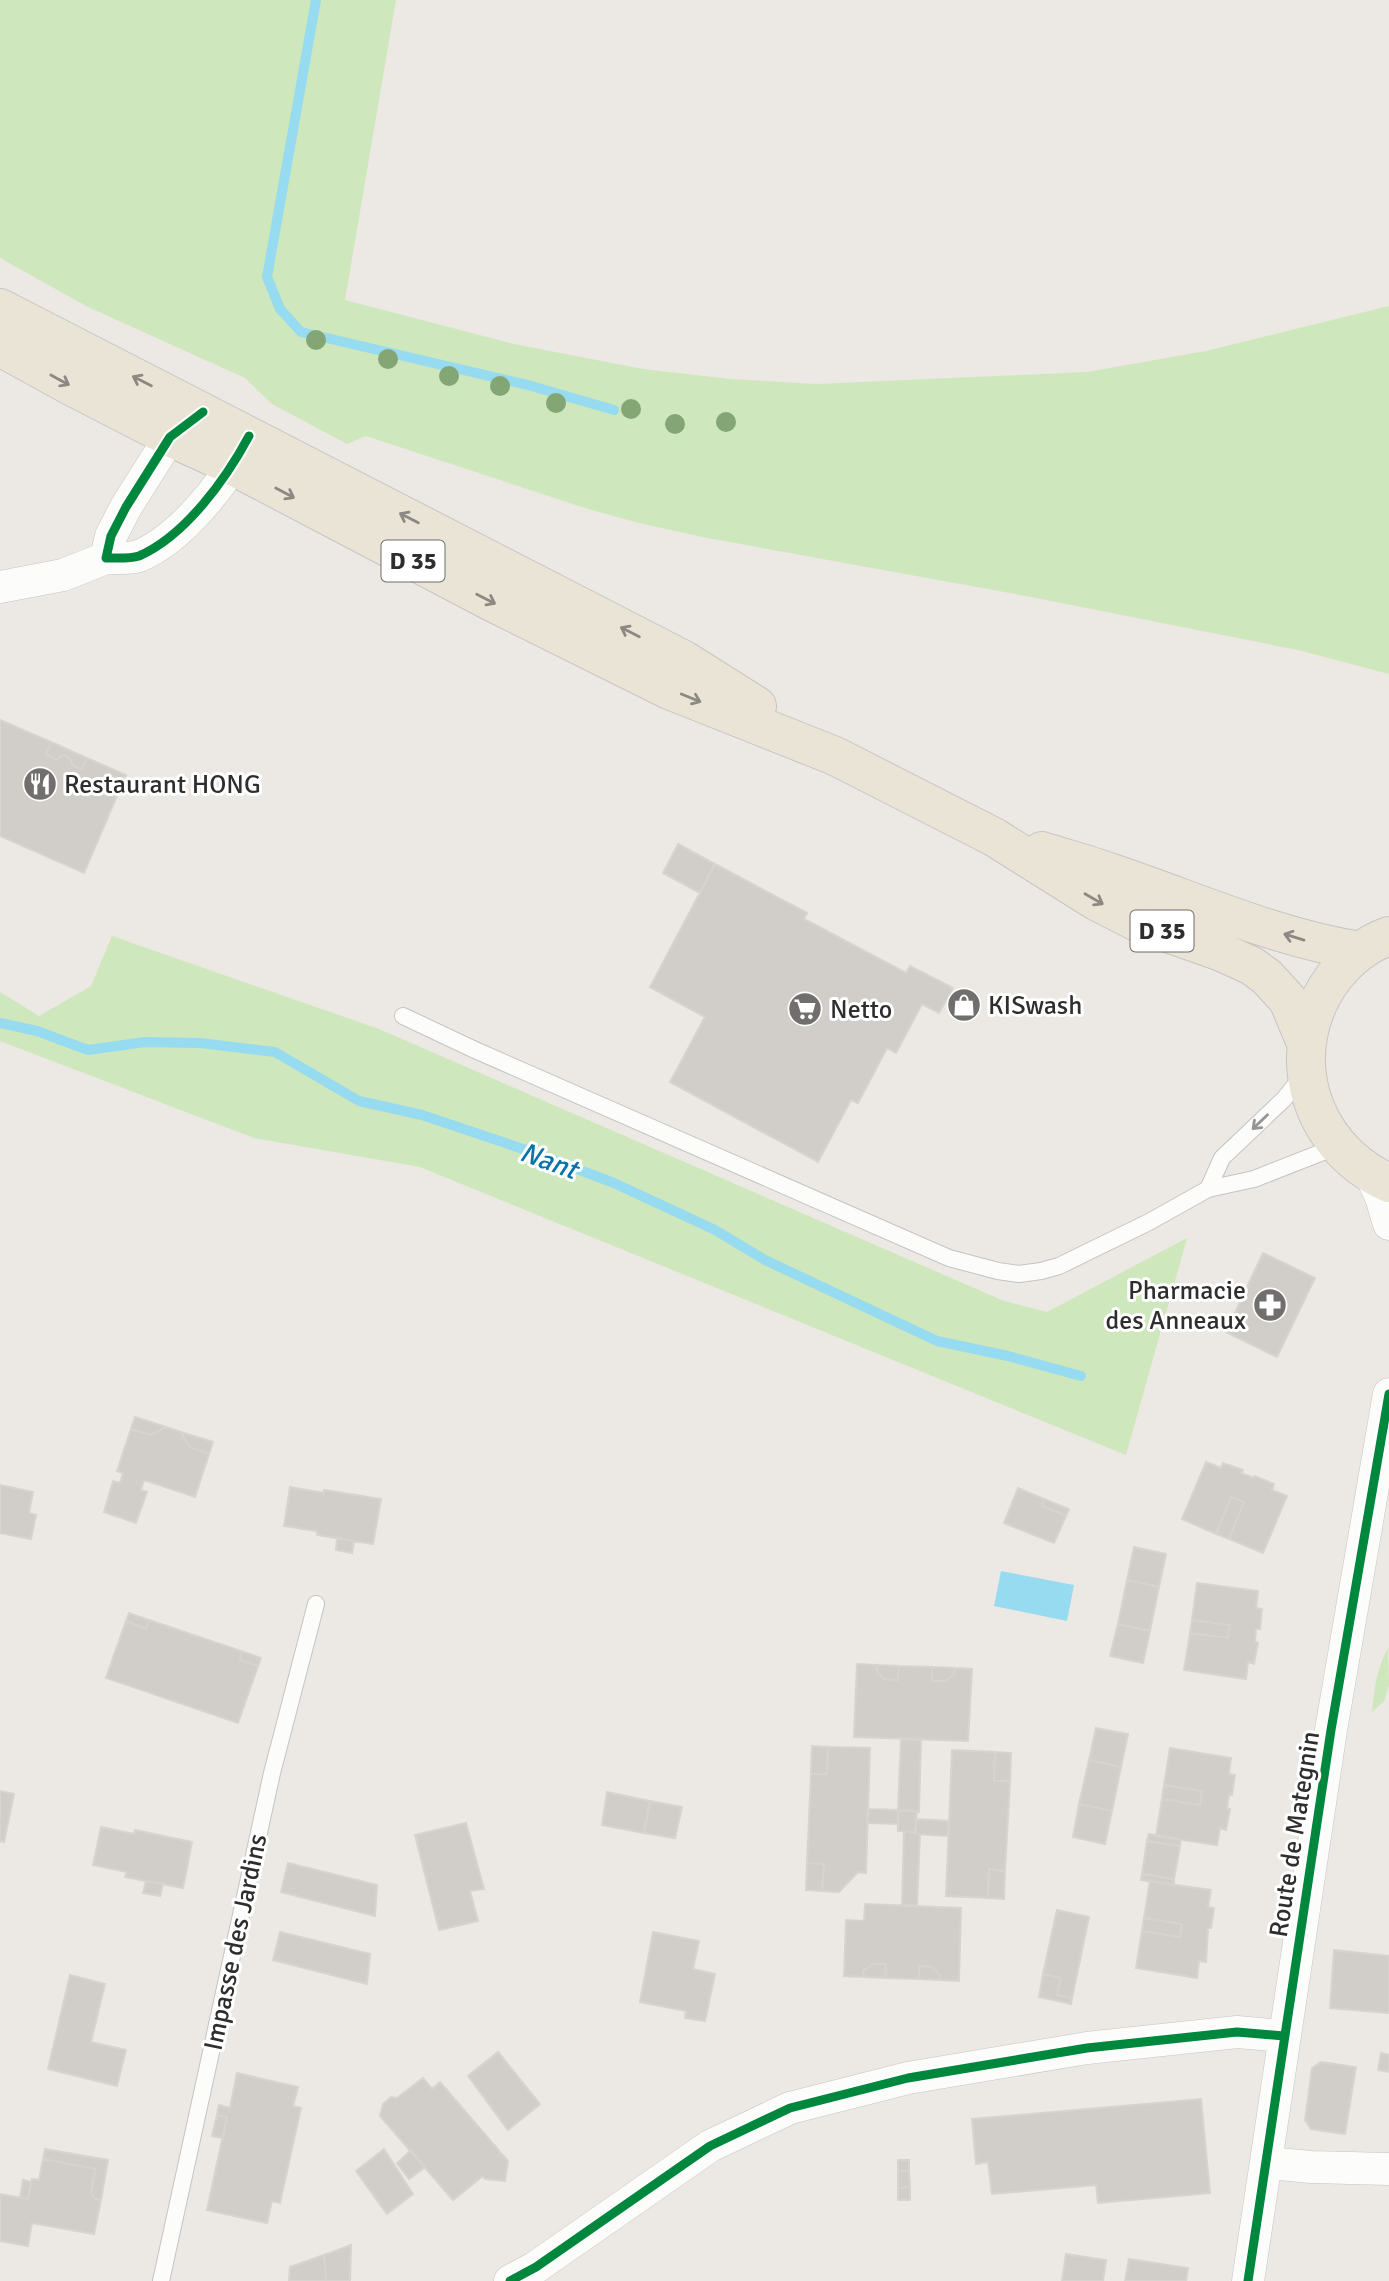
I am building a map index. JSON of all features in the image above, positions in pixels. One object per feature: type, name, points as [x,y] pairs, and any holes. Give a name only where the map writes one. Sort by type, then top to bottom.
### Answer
[{"type":"main road","name":"D 35","points":[[0,308],[203,412],[241,451],[490,601],[669,690],[835,756],[994,836],[1096,901],[1128,917],[1252,966],[1267,977],[1288,1000],[1306,1058]]},
{"type":"main road","name":"D 35","points":[[0,347],[170,437],[241,451]]},
{"type":"main road","name":"D 35","points":[[994,836],[1109,872],[1289,936],[1323,945],[1375,944]]},
{"type":"main road","points":[[1375,944],[1340,970],[1324,992],[1312,1016],[1306,1058],[1311,1099],[1322,1124],[1338,1146],[1379,1178]]},
{"type":"street","points":[[106,558],[111,536],[126,507],[170,437],[203,412]]},
{"type":"street","points":[[0,587],[63,575],[106,558],[136,557],[164,541],[191,517],[241,451]]},
{"type":"street","points":[[1379,1178],[1389,1224]]},
{"type":"street","name":"Route de Mategnin","points":[[1248,2281],[1331,1730],[1389,1394]]},
{"type":"street","points":[[510,2281],[536,2267],[710,2146],[790,2108],[908,2078],[1087,2048],[1237,2032],[1284,2036]]},
{"type":"street","points":[[1266,2163],[1311,2168],[1389,2169]]},
{"type":"lane","points":[[403,1016],[475,1051],[949,1258],[1019,1274],[1059,1266],[1149,1222],[1208,1189],[1254,1179],[1338,1146]]},
{"type":"lane","points":[[1208,1189],[1222,1158],[1284,1099],[1306,1058]]},
{"type":"lane","name":"Impasse des Jardins","points":[[162,2281],[272,1773],[316,1604]]},
{"type":"green space","points":[[0,0],[396,0],[345,300],[514,344],[643,369],[731,379],[816,384],[1087,372],[1206,351],[1389,306],[1389,674],[1298,650],[1026,596],[702,537],[588,509],[366,436],[347,444],[272,404],[245,378],[88,307],[0,258]]},
{"type":"green space","points":[[112,936],[379,1029],[1004,1301],[1047,1312],[1187,1238],[1126,1455],[420,1167],[254,1138],[0,1041],[0,992],[39,1016],[91,986]]},
{"type":"green space","points":[[1388,1648],[1389,1685],[1384,1701],[1372,1712],[1381,1663]]},
{"type":"water","points":[[1001,1571],[1074,1585],[1067,1621],[994,1606]]},
{"type":"building","points":[[0,720],[51,742],[46,754],[57,760],[62,755],[66,756],[72,765],[82,769],[87,758],[126,775],[84,873],[0,836]]},
{"type":"building","points":[[51,742],[87,758],[82,769],[72,765],[66,756],[62,755],[57,760],[46,754]]},
{"type":"building","points":[[678,844],[715,864],[700,893],[663,873]]},
{"type":"building","name":"Netto","points":[[715,864],[807,913],[804,919],[906,973],[910,966],[953,988],[939,1013],[922,1004],[896,1053],[887,1048],[858,1103],[851,1100],[818,1162],[670,1082],[705,1017],[650,987]]},
{"type":"building","name":"Pharmacie des Anneaux","points":[[1263,1253],[1315,1278],[1277,1357],[1226,1332]]},
{"type":"building","points":[[135,1417],[166,1427],[151,1435],[131,1429]]},
{"type":"building","points":[[166,1427],[181,1432],[189,1447],[209,1454],[195,1497],[144,1480],[141,1490],[147,1492],[136,1523],[104,1512],[113,1481],[120,1483],[123,1473],[117,1471],[131,1429],[151,1435]]},
{"type":"building","points":[[181,1432],[213,1442],[209,1454],[189,1447]]},
{"type":"building","points":[[1206,1462],[1221,1468],[1223,1463],[1243,1470],[1241,1473],[1274,1484],[1272,1490],[1287,1496],[1263,1553],[1229,1539],[1244,1502],[1231,1497],[1216,1534],[1182,1519]]},
{"type":"building","points":[[0,1485],[33,1492],[29,1513],[36,1515],[31,1539],[0,1533]]},
{"type":"building","points":[[290,1487],[381,1499],[373,1544],[317,1535],[317,1531],[284,1526]]},
{"type":"building","points":[[1018,1488],[1044,1499],[1042,1506],[1066,1516],[1054,1543],[1004,1523]]},
{"type":"building","points":[[1231,1497],[1244,1502],[1229,1539],[1216,1534]]},
{"type":"building","points":[[1044,1499],[1069,1509],[1066,1516],[1042,1506]]},
{"type":"building","points":[[337,1538],[354,1541],[352,1553],[336,1550]]},
{"type":"building","points":[[1134,1547],[1166,1554],[1159,1587],[1127,1580]]},
{"type":"building","points":[[1127,1580],[1159,1587],[1150,1631],[1118,1624]]},
{"type":"building","points":[[1197,1583],[1258,1591],[1256,1608],[1262,1609],[1260,1629],[1256,1629],[1255,1642],[1258,1643],[1254,1664],[1248,1662],[1246,1679],[1184,1670],[1190,1633],[1228,1638],[1230,1625],[1192,1620]]},
{"type":"building","points":[[129,1613],[149,1620],[146,1629],[126,1621]]},
{"type":"building","points":[[149,1620],[241,1651],[240,1660],[258,1666],[238,1723],[106,1678],[126,1621],[146,1629]]},
{"type":"building","points":[[1192,1620],[1230,1625],[1228,1638],[1190,1633]]},
{"type":"building","points":[[1118,1624],[1150,1631],[1143,1663],[1110,1656]]},
{"type":"building","points":[[241,1651],[261,1658],[258,1666],[240,1660]]},
{"type":"building","points":[[857,1664],[877,1665],[877,1672],[884,1679],[898,1680],[899,1666],[932,1667],[932,1681],[945,1681],[954,1674],[955,1668],[972,1669],[968,1741],[854,1737]]},
{"type":"building","points":[[877,1665],[899,1666],[898,1680],[884,1679],[877,1672]]},
{"type":"building","points":[[932,1667],[955,1668],[954,1674],[945,1681],[932,1681]]},
{"type":"building","points":[[1096,1728],[1128,1734],[1121,1767],[1089,1760]]},
{"type":"building","points":[[901,1739],[921,1740],[919,1812],[898,1810]]},
{"type":"building","points":[[812,1746],[828,1747],[827,1774],[811,1774]]},
{"type":"building","points":[[828,1747],[870,1748],[866,1873],[858,1872],[839,1892],[822,1891],[824,1864],[807,1863],[811,1774],[827,1774]]},
{"type":"building","points":[[1170,1748],[1231,1758],[1229,1774],[1235,1775],[1232,1795],[1229,1795],[1227,1809],[1230,1809],[1226,1830],[1220,1828],[1217,1845],[1156,1836],[1162,1799],[1200,1805],[1202,1791],[1164,1785]]},
{"type":"building","points":[[952,1750],[995,1752],[994,1781],[1010,1781],[1005,1871],[989,1869],[988,1898],[946,1896]]},
{"type":"building","points":[[995,1752],[1011,1753],[1010,1781],[994,1781]]},
{"type":"building","points":[[1089,1760],[1121,1767],[1112,1811],[1079,1804]]},
{"type":"building","points":[[1164,1785],[1202,1791],[1200,1805],[1162,1799]]},
{"type":"building","points":[[0,1791],[14,1794],[4,1842],[0,1841]]},
{"type":"building","points":[[607,1792],[650,1801],[644,1833],[602,1825]]},
{"type":"building","points":[[650,1801],[682,1807],[675,1838],[644,1833]]},
{"type":"building","points":[[1079,1804],[1112,1811],[1105,1844],[1073,1837]]},
{"type":"building","points":[[868,1809],[898,1810],[898,1824],[867,1823]]},
{"type":"building","points":[[898,1810],[917,1811],[915,1832],[898,1831]]},
{"type":"building","points":[[916,1819],[949,1821],[948,1836],[916,1834]]},
{"type":"building","points":[[466,1823],[484,1889],[470,1891],[478,1921],[439,1930],[415,1835]]},
{"type":"building","points":[[101,1827],[134,1834],[135,1830],[192,1842],[183,1888],[125,1877],[127,1872],[93,1865]]},
{"type":"building","points":[[904,1831],[920,1834],[917,1906],[902,1905]]},
{"type":"building","points":[[1149,1834],[1181,1839],[1180,1846],[1147,1841]]},
{"type":"building","points":[[1147,1841],[1180,1846],[1174,1879],[1142,1874]]},
{"type":"building","points":[[288,1863],[377,1885],[375,1916],[281,1892]]},
{"type":"building","points":[[807,1863],[824,1864],[822,1891],[806,1890]]},
{"type":"building","points":[[989,1869],[1005,1871],[1004,1899],[988,1898]]},
{"type":"building","points":[[1142,1874],[1174,1879],[1174,1885],[1141,1880]]},
{"type":"building","points":[[146,1881],[163,1884],[160,1896],[143,1893]]},
{"type":"building","points":[[1150,1881],[1211,1890],[1208,1907],[1214,1908],[1211,1928],[1208,1928],[1206,1962],[1199,1961],[1197,1978],[1136,1968],[1142,1931],[1180,1937],[1182,1924],[1144,1918]]},
{"type":"building","points":[[865,1904],[961,1908],[959,1981],[940,1980],[940,1975],[932,1967],[919,1966],[919,1979],[885,1978],[886,1964],[874,1964],[863,1971],[864,1977],[844,1976],[846,1920],[864,1921]]},
{"type":"building","points":[[1057,1910],[1089,1917],[1072,1998],[1057,1995],[1061,1978],[1043,1974]]},
{"type":"building","points":[[1144,1918],[1182,1924],[1180,1937],[1142,1931]]},
{"type":"building","points":[[280,1932],[370,1954],[367,1984],[273,1960]]},
{"type":"building","points":[[653,1932],[699,1941],[693,1969],[715,1974],[705,2021],[685,2018],[686,2011],[640,2002]]},
{"type":"building","points":[[1334,1950],[1389,1956],[1389,2013],[1330,2008]]},
{"type":"building","points":[[874,1964],[886,1964],[885,1978],[864,1977],[863,1971]]},
{"type":"building","points":[[919,1966],[932,1967],[940,1975],[940,1980],[919,1979]]},
{"type":"building","points":[[1043,1974],[1061,1978],[1057,1995],[1072,1998],[1071,2004],[1039,1997]]},
{"type":"building","points":[[70,1975],[105,1984],[91,2042],[126,2050],[117,2086],[48,2069]]},
{"type":"building","points":[[498,2052],[540,2104],[508,2130],[468,2076]]},
{"type":"building","points":[[1381,2053],[1389,2055],[1389,2072],[1378,2070]]},
{"type":"building","points":[[1321,2062],[1356,2067],[1345,2134],[1311,2129],[1305,2120],[1312,2068]]},
{"type":"building","points":[[237,2073],[298,2087],[293,2106],[301,2108],[280,2203],[272,2201],[267,2223],[207,2210],[227,2117],[217,2115],[219,2105],[230,2108]]},
{"type":"building","points":[[423,2078],[432,2089],[440,2082],[508,2161],[505,2181],[485,2179],[483,2176],[453,2200],[380,2116],[383,2104],[391,2097],[397,2098]]},
{"type":"building","points":[[1201,2099],[1210,2193],[1098,2203],[1096,2185],[992,2194],[988,2162],[976,2164],[972,2119]]},
{"type":"building","points":[[217,2115],[227,2117],[223,2138],[212,2136]]},
{"type":"building","points":[[45,2149],[108,2160],[101,2200],[95,2199],[91,2193],[95,2169],[43,2159]]},
{"type":"building","points":[[384,2149],[413,2194],[387,2214],[356,2171]]},
{"type":"building","points":[[411,2150],[425,2167],[409,2179],[397,2163]]},
{"type":"building","points":[[43,2159],[95,2169],[91,2193],[95,2199],[101,2200],[94,2234],[32,2223],[28,2246],[0,2241],[0,2194],[28,2199],[32,2179],[39,2180]]},
{"type":"building","points":[[898,2160],[909,2160],[909,2171],[898,2171]]},
{"type":"building","points":[[898,2171],[909,2171],[910,2187],[898,2188]]},
{"type":"building","points":[[23,2180],[31,2182],[28,2199],[20,2198]]},
{"type":"building","points":[[910,2187],[910,2200],[898,2200],[898,2188]]},
{"type":"building","points":[[351,2245],[350,2281],[326,2281],[324,2255]]},
{"type":"building","points":[[1066,2254],[1106,2260],[1103,2281],[1062,2281]]},
{"type":"building","points":[[324,2255],[326,2281],[289,2281],[290,2267]]},
{"type":"building","points":[[1129,2259],[1188,2268],[1186,2281],[1125,2281]]},
{"type":"waterway","points":[[316,0],[267,277],[280,309],[301,332],[528,385],[614,410]]},
{"type":"waterway","name":"Nant","points":[[0,1023],[37,1031],[88,1050],[145,1042],[200,1043],[275,1052],[359,1101],[422,1115],[614,1183],[715,1230],[765,1260],[937,1341],[1008,1356],[1081,1376]]},
{"type":"cycle path","points":[[203,412],[170,437],[126,507],[111,536],[106,558],[139,556],[172,535],[203,505],[229,470],[249,436]]},
{"type":"cycle path","points":[[1248,2281],[1331,1730],[1389,1394]]},
{"type":"cycle path","points":[[510,2281],[536,2267],[710,2146],[790,2108],[908,2078],[1087,2048],[1237,2032],[1284,2036]]},
{"type":"place","name":"Restaurant HONG","points":[[40,784]]},
{"type":"place","name":"KISwash","points":[[964,1005]]},
{"type":"place","name":"Netto","points":[[805,1009]]},
{"type":"place","name":"Pharmacie des Anneaux","points":[[1270,1305]]}]
